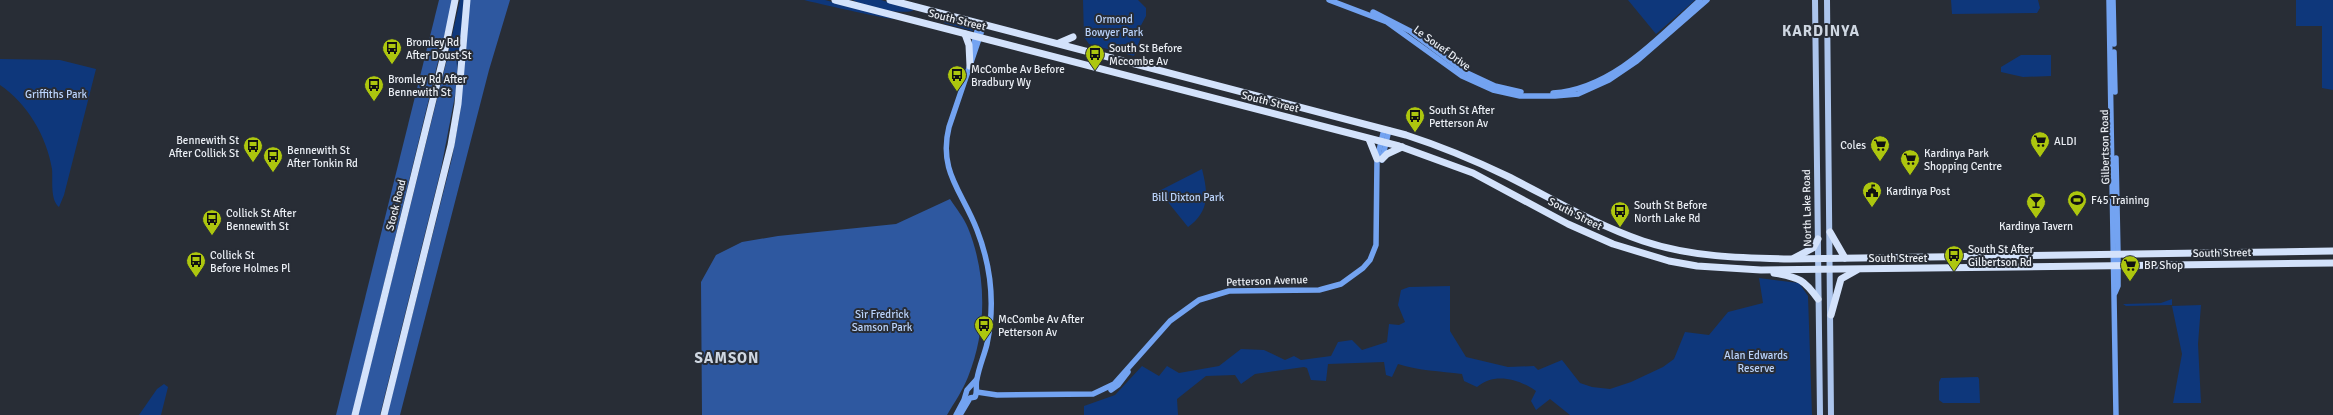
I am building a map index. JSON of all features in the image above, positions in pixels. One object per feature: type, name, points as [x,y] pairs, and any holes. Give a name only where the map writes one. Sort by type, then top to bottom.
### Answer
[{"type":"highway","name":"Stock Road","points":[[355,415],[438,81],[455,0]]},
{"type":"highway","points":[[384,415],[451,145],[460,89],[467,0]]},
{"type":"highway","name":"South Street","points":[[835,0],[1402,147],[1473,173],[1588,234],[1639,253],[1697,266],[1761,270],[2333,263]]},
{"type":"highway","points":[[894,1],[909,0]]},
{"type":"highway","name":"South Street","points":[[894,1],[1387,129],[1434,144],[1507,176],[1593,222],[1644,241],[1718,258],[1818,259],[2333,251]]},
{"type":"highway","points":[[965,34],[969,45],[970,66]]},
{"type":"highway","points":[[1057,43],[1073,37]]},
{"type":"highway","points":[[1370,138],[1380,159],[1402,147]]},
{"type":"highway","points":[[1830,232],[1845,258]]},
{"type":"highway","points":[[1790,259],[1810,250],[1818,240]]},
{"type":"highway","points":[[1830,315],[1841,280],[1859,269]]},
{"type":"highway","points":[[1761,270],[1801,280],[1806,283],[1818,299]]},
{"type":"main road","points":[[1810,0],[1815,17]]},
{"type":"main road","name":"North Lake Road","points":[[1815,0],[1820,415]]},
{"type":"main road","name":"North Lake Road","points":[[1826,0],[1832,415]]},
{"type":"street","name":"Le Souef Drive","points":[[1329,0],[1387,22],[1462,76],[1493,90],[1520,96],[1555,96],[1578,94],[1608,80],[1637,62],[1707,0]]},
{"type":"street","name":"Le Souef Drive","points":[[1339,0],[1389,18],[1431,46],[1465,72],[1495,86],[1521,92],[1555,93],[1577,89],[1607,77],[1634,58],[1700,0]]},
{"type":"street","name":"Gilbertson Road","points":[[2109,0],[2115,254]]},
{"type":"street","name":"Gilbertson Road","points":[[2113,0],[2116,415]]},
{"type":"street","points":[[956,415],[976,391],[976,380],[989,334],[990,286],[981,242],[950,177],[946,150],[949,127],[970,66],[982,23]]},
{"type":"street","name":"Petterson Avenue","points":[[970,388],[976,391],[997,394],[1093,394],[1106,389],[1128,370],[1170,321],[1199,300],[1214,294],[1236,290],[1326,289],[1341,284],[1359,270],[1376,241],[1378,167],[1387,129]]},
{"type":"street","name":"Petterson Avenue","points":[[970,397],[1094,398],[1118,385],[1128,374],[1128,370]]},
{"type":"street","points":[[960,415],[970,397],[970,388],[976,380]]},
{"type":"green space","points":[[439,0],[453,0],[352,415],[336,415]]},
{"type":"green space","points":[[460,0],[464,0],[458,80],[457,57],[446,63]]},
{"type":"green space","points":[[470,0],[510,0],[489,70],[400,415],[387,415],[452,158],[460,113]]},
{"type":"green space","points":[[804,0],[825,0],[895,19],[890,19]]},
{"type":"green space","points":[[853,0],[881,0],[914,10],[909,12],[893,11]]},
{"type":"green space","name":"Ormond Bowyer Park","points":[[1083,0],[1138,0],[1146,8],[1146,16],[1139,29],[1142,34],[1134,56],[1089,44],[1084,37]]},
{"type":"green space","points":[[1628,0],[1695,0],[1656,34]]},
{"type":"green space","points":[[1951,0],[2038,0],[2040,8],[2037,13],[1952,14]]},
{"type":"green space","points":[[2296,0],[2333,0],[2333,90],[2322,88],[2322,26],[2296,26]]},
{"type":"green space","points":[[945,19],[973,27],[973,31],[944,23]]},
{"type":"green space","points":[[456,54],[458,80],[441,169],[380,415],[358,415],[446,63],[451,55]]},
{"type":"green space","points":[[2021,55],[2051,55],[2051,76],[2023,77],[2001,72],[2001,67]]},
{"type":"green space","name":"Griffiths Park","points":[[0,59],[60,60],[96,69],[64,195],[59,207],[54,200],[52,190],[52,169],[46,145],[27,111],[10,92],[0,85]]},
{"type":"green space","name":"Bill Dixton Park","points":[[1202,169],[1206,201],[1200,215],[1188,227],[1159,191]]},
{"type":"green space","name":"Sir Fredrick Samson Park","points":[[950,199],[966,224],[974,246],[979,264],[982,302],[979,340],[974,359],[964,387],[947,415],[702,415],[701,282],[716,255],[742,242],[778,236],[896,224]]},
{"type":"green space","name":"Alan Edwards Reserve","points":[[1759,278],[1799,283],[1808,296],[1812,415],[1570,415],[1550,399],[1536,410],[1531,401],[1536,391],[1522,383],[1499,379],[1484,382],[1477,387],[1464,381],[1462,374],[1422,369],[1398,364],[1392,377],[1386,375],[1384,362],[1328,364],[1326,381],[1311,380],[1307,368],[1304,367],[1255,374],[1241,384],[1235,375],[1206,376],[1177,399],[1178,415],[1084,415],[1084,406],[1115,395],[1142,366],[1159,376],[1167,366],[1179,373],[1219,366],[1241,349],[1264,350],[1285,360],[1294,356],[1301,360],[1331,356],[1338,342],[1352,340],[1362,350],[1387,342],[1389,324],[1399,325],[1405,322],[1398,305],[1401,290],[1409,287],[1450,286],[1450,331],[1466,357],[1508,367],[1534,366],[1538,370],[1562,360],[1580,383],[1592,387],[1610,389],[1631,382],[1663,367],[1674,359],[1685,332],[1709,335],[1728,312],[1763,303]]},
{"type":"green space","points":[[2172,299],[2172,305],[2126,306],[2123,304],[2161,303]]},
{"type":"green space","points":[[2201,305],[2198,344],[2201,403],[2173,403],[2182,354],[2172,306]]},
{"type":"green space","points":[[1978,377],[1980,403],[1943,403],[1939,400],[1939,382],[1941,378]]},
{"type":"green space","points":[[164,384],[168,387],[161,415],[139,415],[157,389]]},
{"type":"waterway","points":[[932,17],[942,20]]},
{"type":"place","name":"Bromley Rd After Doust St","points":[[392,65]]},
{"type":"place","name":"South St Before Mccombe Av","points":[[1095,71]]},
{"type":"place","name":"McCombe Av Before Bradbury Wy","points":[[957,92]]},
{"type":"place","name":"Bromley Rd After Bennewith St","points":[[374,102]]},
{"type":"place","name":"South St After Petterson Av","points":[[1415,133]]},
{"type":"place","name":"ALDI","points":[[2040,158]]},
{"type":"place","name":"Coles","points":[[1880,162]]},
{"type":"place","name":"Bennewith St After Collick St","points":[[253,163]]},
{"type":"place","name":"Bennewith St After Tonkin Rd","points":[[273,173]]},
{"type":"place","name":"Kardinya Park Shopping Centre","points":[[1910,176]]},
{"type":"place","name":"Kardinya Post","points":[[1872,208]]},
{"type":"place","name":"F45 Training","points":[[2077,217]]},
{"type":"place","name":"Kardinya Tavern","points":[[2036,219]]},
{"type":"place","name":"South St Before North Lake Rd","points":[[1620,228]]},
{"type":"place","name":"Collick St After Bennewith St","points":[[212,236]]},
{"type":"place","name":"South St After Gilbertson Rd","points":[[1954,272]]},
{"type":"place","name":"Collick St Before Holmes Pl","points":[[196,278]]},
{"type":"place","name":"BP Shop","points":[[2130,282]]},
{"type":"place","name":"McCombe Av After Petterson Av","points":[[984,342]]},
{"type":"district","name":"KARDINYA","points":[[1821,31]]},
{"type":"district","name":"SAMSON","points":[[727,358]]}]
